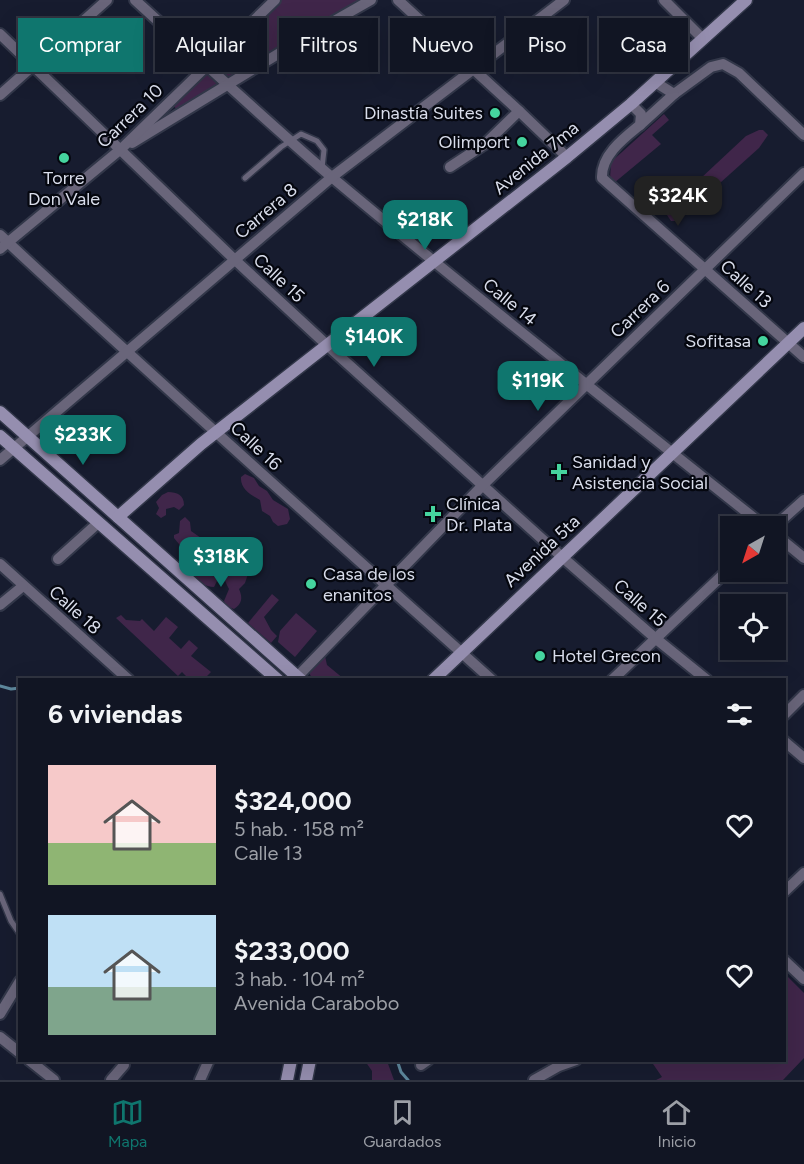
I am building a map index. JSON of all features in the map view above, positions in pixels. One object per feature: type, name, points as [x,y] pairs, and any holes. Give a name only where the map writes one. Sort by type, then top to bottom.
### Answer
[{"type":"street","points":[[87,18],[107,0]]},
{"type":"street","name":"Calle 14","points":[[135,0],[155,18]]},
{"type":"street","name":"Carrera 10","points":[[256,18],[275,0]]},
{"type":"street","points":[[122,149],[371,0]]},
{"type":"street","points":[[398,0],[418,18]]},
{"type":"street","name":"Carrera 8","points":[[494,52],[564,0]]},
{"type":"street","points":[[664,0],[703,39]]},
{"type":"street","name":"Avenida 7ma","points":[[118,517],[164,475],[217,432],[567,157],[631,104],[746,0]]},
{"type":"street","name":"Calle 15","points":[[0,34],[18,51]]},
{"type":"street","points":[[640,125],[674,94],[711,67],[723,64],[739,73],[804,135]]},
{"type":"street","points":[[0,95],[26,72]]},
{"type":"street","name":"Calle 15","points":[[39,72],[328,346],[561,556],[655,638],[705,678]]},
{"type":"street","name":"Carrera 10","points":[[3,242],[122,149],[199,72]]},
{"type":"street","name":"Calle 14","points":[[214,72],[332,177],[586,386],[752,516]]},
{"type":"street","name":"Carrera 8","points":[[0,460],[332,177],[467,72]]},
{"type":"street","points":[[476,72],[567,157]]},
{"type":"street","points":[[656,82],[674,94]]},
{"type":"street","points":[[631,104],[641,114],[640,125]]},
{"type":"street","points":[[450,167],[484,144],[519,111]]},
{"type":"street","name":"Calle 13","points":[[640,125],[607,157],[602,169],[603,178],[804,357]]},
{"type":"street","name":"Carrera 6","points":[[299,678],[386,583],[482,486],[804,173]]},
{"type":"street","name":"Calle 16","points":[[3,242],[490,678]]},
{"type":"street","name":"Avenida 5ta","points":[[435,678],[561,556],[674,454],[804,328]]},
{"type":"street","points":[[0,412],[299,678]]},
{"type":"street","points":[[0,436],[276,678]]},
{"type":"street","points":[[786,516],[804,500]]},
{"type":"street","points":[[115,538],[118,517]]},
{"type":"street","points":[[58,559],[98,523]]},
{"type":"street","points":[[786,544],[804,558]]},
{"type":"street","name":"Calle 18","points":[[0,564],[127,678]]},
{"type":"street","points":[[614,678],[720,577]]},
{"type":"street","points":[[0,606],[23,586]]},
{"type":"street","points":[[786,713],[804,695]]},
{"type":"street","points":[[786,743],[804,758]]},
{"type":"street","points":[[786,890],[804,873]]},
{"type":"street","points":[[786,962],[804,979]]},
{"type":"street","points":[[0,1014],[18,984]]},
{"type":"street","points":[[0,1037],[18,1051]]},
{"type":"street","points":[[32,1062],[54,1080]]},
{"type":"street","points":[[287,1080],[291,1062]]},
{"type":"street","points":[[306,1080],[310,1062]]},
{"type":"street","points":[[200,1080],[206,1063]]},
{"type":"street","points":[[534,1080],[555,1064]]},
{"type":"street","points":[[111,1080],[124,1065]]},
{"type":"lane","points":[[245,178],[290,140],[301,134],[317,141],[324,150],[322,168]]},
{"type":"lane","points":[[0,894],[11,921],[18,931]]},
{"type":"shaded area","points":[[275,0],[371,0],[341,18],[279,18],[279,55],[267,62],[267,18],[256,18]]},
{"type":"shaded area","points":[[199,72],[251,72],[181,114],[169,101]]},
{"type":"shaded area","points":[[664,114],[669,120],[652,135],[661,144],[614,183],[610,179],[611,162]]},
{"type":"shaded area","points":[[763,130],[768,135],[759,148],[681,218],[671,221],[667,215],[670,207],[746,136]]},
{"type":"shaded area","points":[[245,474],[254,478],[273,500],[288,509],[290,519],[287,524],[278,526],[270,516],[262,511],[260,500],[242,485],[241,477]]},
{"type":"shaded area","points":[[168,492],[179,495],[184,505],[179,510],[174,507],[166,509],[166,515],[161,518],[156,514],[159,508],[156,502]]},
{"type":"shaded area","points":[[185,517],[190,522],[191,531],[205,543],[205,550],[212,561],[210,571],[216,575],[217,581],[214,587],[202,584],[191,575],[183,556],[184,550],[174,538],[174,535],[179,533],[180,521]]},
{"type":"shaded area","points":[[226,552],[248,557],[251,565],[245,583],[239,589],[240,603],[234,609],[226,606],[224,601],[229,589],[223,570]]},
{"type":"shaded area","points":[[272,594],[279,600],[264,617],[277,636],[271,643],[248,623]]},
{"type":"shaded area","points":[[296,613],[317,631],[295,657],[278,642],[280,631]]},
{"type":"shaded area","points":[[121,615],[126,620],[140,621],[142,619],[154,631],[166,617],[178,627],[169,638],[181,649],[189,640],[198,648],[191,656],[211,672],[208,678],[188,678],[182,672],[178,676],[116,618]]},
{"type":"shaded area","points":[[325,656],[327,665],[343,678],[312,678],[309,672]]},
{"type":"shaded area","points":[[786,975],[804,993],[804,1058],[783,1080],[656,1080],[662,1077],[652,1062],[786,1062]]},
{"type":"shaded area","points":[[366,1062],[387,1062],[394,1080],[372,1080],[372,1071]]},
{"type":"waterway","points":[[0,686],[18,688]]},
{"type":"waterway","points":[[398,1062],[401,1072],[408,1080]]},
{"type":"place","name":"Dinastía Suites","points":[[495,113]]},
{"type":"place","name":"Olimport","points":[[522,142]]},
{"type":"place","name":"Torre Don Vale","points":[[64,158]]},
{"type":"place","name":"Sofitasa","points":[[763,341]]},
{"type":"place","name":"Sanidad y Asistencia Social","points":[[559,472]]},
{"type":"place","name":"Clínica Dr. Plata","points":[[433,514]]},
{"type":"place","name":"Casa de los enanitos","points":[[311,584]]},
{"type":"place","name":"Hotel Grecon","points":[[540,656]]}]
